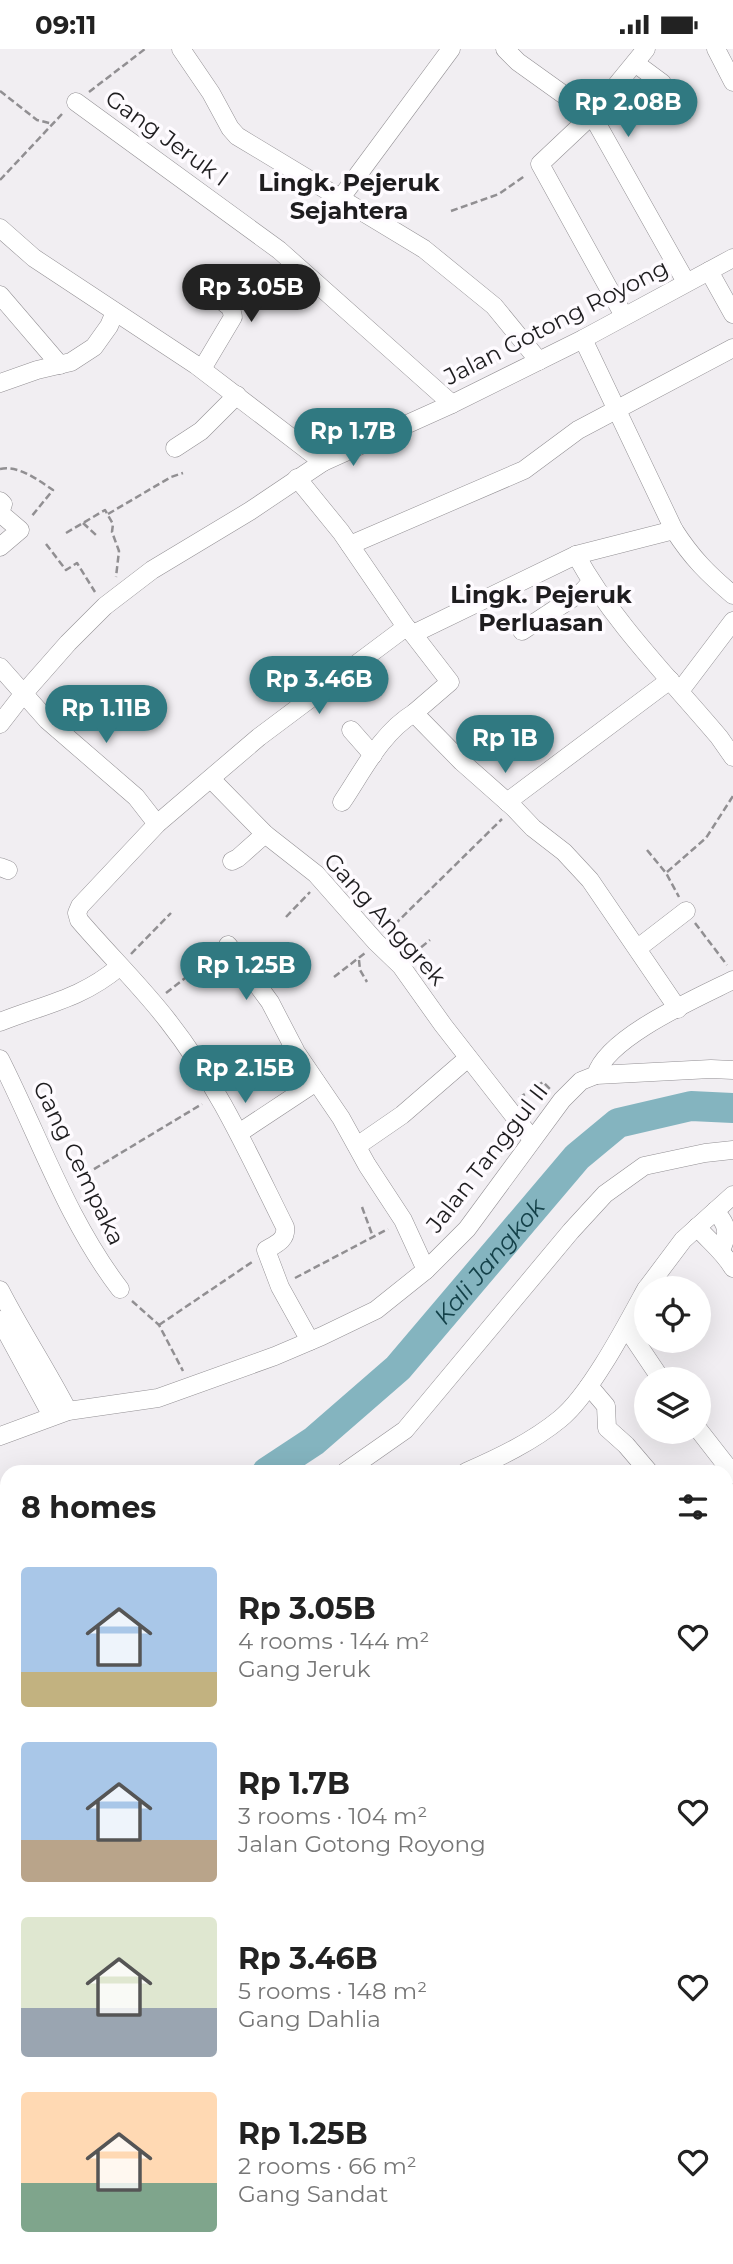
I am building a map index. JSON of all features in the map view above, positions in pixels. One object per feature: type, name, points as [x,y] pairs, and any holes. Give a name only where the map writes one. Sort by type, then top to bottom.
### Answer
[{"type":"street","points":[[181,49],[237,136],[424,249],[494,306],[539,361]]},
{"type":"street","points":[[340,199],[451,49]]},
{"type":"street","points":[[505,49],[518,62],[592,115],[687,282]]},
{"type":"street","points":[[716,49],[733,82]]},
{"type":"street","points":[[624,316],[540,164],[592,115],[641,56],[662,83],[677,111]]},
{"type":"street","name":"Gang Jeruk I","points":[[76,102],[271,243],[452,404]]},
{"type":"street","points":[[0,228],[34,258],[202,369],[323,462]]},
{"type":"street","name":"Jalan Gotong Royong","points":[[0,724],[68,643],[105,606],[152,570],[323,462],[452,404],[539,361],[733,258]]},
{"type":"street","points":[[709,271],[733,314]]},
{"type":"street","points":[[202,369],[233,317],[231,308],[207,289]]},
{"type":"street","points":[[0,295],[60,365]]},
{"type":"street","points":[[0,383],[71,362],[94,347],[115,312]]},
{"type":"street","points":[[583,339],[674,530],[703,570],[733,595]]},
{"type":"street","points":[[350,545],[524,470],[578,430],[733,348]]},
{"type":"street","points":[[176,449],[201,431],[237,395]]},
{"type":"street","points":[[297,478],[350,545],[410,631],[450,682],[396,726],[342,802]]},
{"type":"street","points":[[0,501],[3,504],[0,513],[20,530],[0,547]]},
{"type":"street","points":[[310,1341],[280,1287],[266,1251],[283,1240],[285,1227],[239,1133],[168,1020],[79,920],[77,913],[80,906],[157,824],[259,737],[410,631],[576,555],[674,530]]},
{"type":"street","points":[[576,555],[610,608],[733,757]]},
{"type":"street","points":[[522,631],[583,591],[591,582]]},
{"type":"street","points":[[510,805],[675,685],[733,621]]},
{"type":"street","points":[[0,667],[47,720],[136,797],[157,824]]},
{"type":"street","points":[[414,713],[533,828],[564,852],[590,880],[678,1009]]},
{"type":"street","points":[[351,730],[373,755]]},
{"type":"street","name":"Gang Anggrek","points":[[211,779],[265,834],[323,881],[401,966],[468,1058],[532,1139]]},
{"type":"street","points":[[232,861],[265,834]]},
{"type":"street","points":[[634,941],[686,911]]},
{"type":"street","points":[[228,945],[270,1002],[291,1042],[403,1220],[426,1270]]},
{"type":"street","points":[[0,1022],[31,1009],[72,998],[102,982],[119,967]]},
{"type":"street","name":"Jalan Tanggul II","points":[[0,1436],[60,1414],[158,1398],[310,1341],[376,1310],[426,1270],[467,1229],[562,1100],[581,1081],[596,1075],[599,1065],[626,1037],[733,980]]},
{"type":"street","points":[[357,1146],[402,1115],[468,1058]]},
{"type":"street","name":"Gang Cempaka","points":[[0,1059],[83,1234],[120,1289]]},
{"type":"street","points":[[596,1075],[733,1070]]},
{"type":"street","points":[[239,1133],[316,1082]]},
{"type":"street","points":[[355,1465],[405,1430],[605,1194],[644,1166],[733,1150]]},
{"type":"street","points":[[657,1276],[697,1227],[733,1195]]},
{"type":"street","points":[[715,1211],[728,1235],[721,1250]]},
{"type":"street","points":[[697,1227],[721,1250],[733,1268]]},
{"type":"street","points":[[1,1293],[52,1379],[60,1414]]},
{"type":"street","points":[[504,1464],[561,1418],[589,1385],[634,1312]]},
{"type":"street","points":[[0,1320],[60,1414]]},
{"type":"street","points":[[626,1327],[653,1367]]},
{"type":"street","points":[[589,1385],[606,1406],[607,1428],[643,1465]]},
{"type":"street","points":[[710,1444],[726,1465]]},
{"type":"path","points":[[0,91],[37,120],[53,124]]},
{"type":"path","points":[[451,211],[499,194],[540,164]]},
{"type":"path","points":[[0,469],[31,475],[53,490],[20,530]]},
{"type":"path","points":[[108,514],[171,477],[183,473]]},
{"type":"path","points":[[66,533],[105,510],[113,524],[112,532],[119,551],[116,578],[126,591]]},
{"type":"path","points":[[83,523],[96,534]]},
{"type":"path","points":[[46,544],[66,570],[77,563],[105,606]]},
{"type":"path","points":[[666,873],[706,838],[733,796]]},
{"type":"path","points":[[377,941],[415,907],[510,805]]},
{"type":"path","points":[[286,917],[323,881]]},
{"type":"path","points":[[119,967],[170,913]]},
{"type":"path","points":[[401,966],[430,940]]},
{"type":"path","points":[[153,1004],[228,945]]},
{"type":"path","points":[[334,977],[359,960],[360,970],[367,982]]},
{"type":"path","points":[[508,1106],[543,1082],[562,1100]]},
{"type":"path","points":[[62,1189],[217,1096]]},
{"type":"path","points":[[280,1287],[373,1237],[362,1207]]},
{"type":"path","points":[[159,1325],[266,1251]]},
{"type":"path","points":[[120,1289],[147,1317],[159,1325],[191,1386]]},
{"type":"waterway","name":"Kali Jangkok","points":[[278,1465],[314,1441],[398,1368],[577,1157],[618,1123],[691,1106],[733,1108]]},
{"type":"district","name":"Lingk. Pejeruk Sejahtera","points":[[349,196]]},
{"type":"district","name":"Lingk. Pejeruk Perluasan","points":[[541,608]]}]
